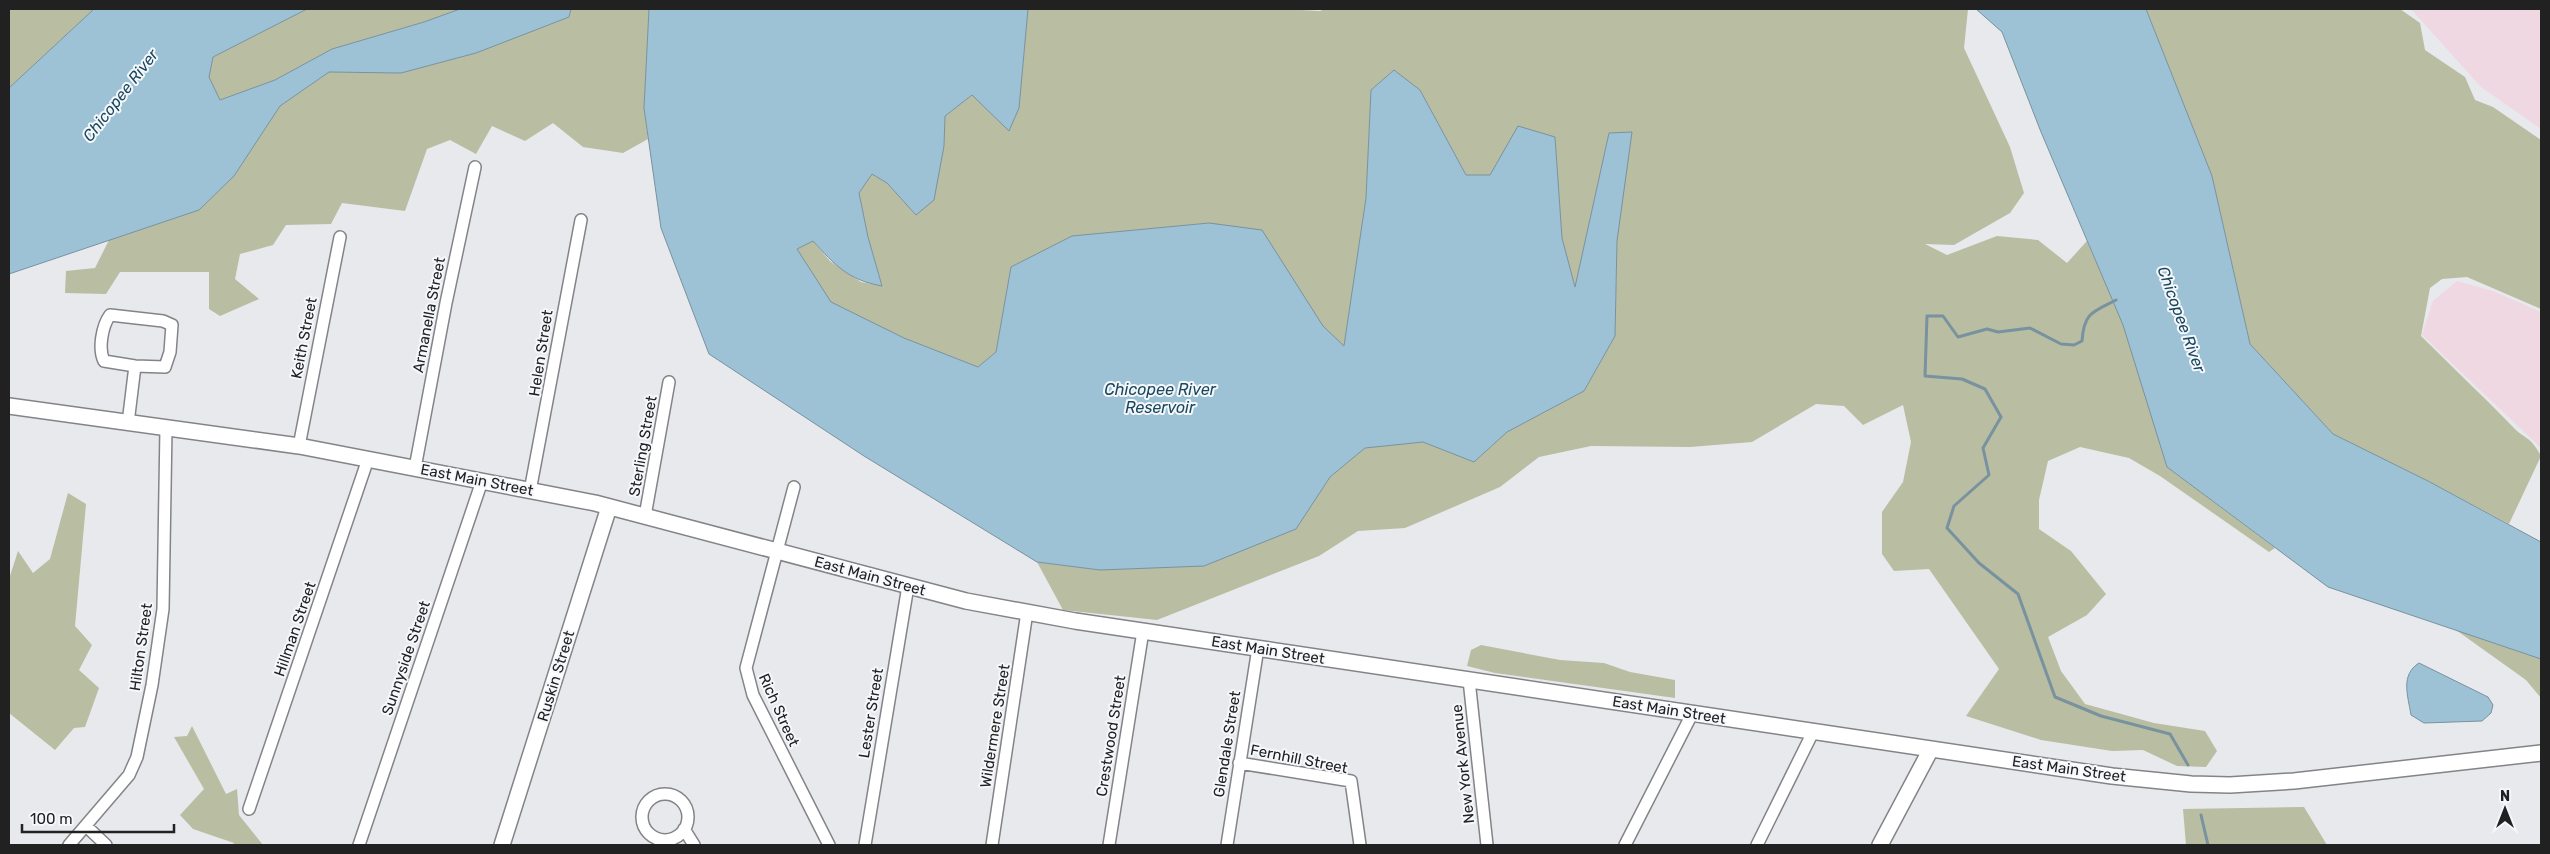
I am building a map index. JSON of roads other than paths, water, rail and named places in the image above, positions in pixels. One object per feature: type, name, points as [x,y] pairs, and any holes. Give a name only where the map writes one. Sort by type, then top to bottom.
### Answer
[{"type":"main road","name":"East Main Street","points":[[9,406],[299,446],[482,481],[609,507],[966,601],[1027,612],[1812,732],[2155,781],[2230,785],[2294,781],[2541,753]]},
{"type":"main road","name":"Ruskin Street","points":[[502,845],[609,507]]},
{"type":"main road","points":[[1880,845],[1930,749]]},
{"type":"street","name":"Armanella Street","points":[[416,468],[446,303],[475,168]]},
{"type":"street","name":"Helen Street","points":[[530,491],[581,220]]},
{"type":"street","name":"Keith Street","points":[[299,446],[340,237]]},
{"type":"street","points":[[110,315],[163,321],[172,325],[170,352],[164,367],[135,366],[104,361],[101,355],[104,322],[110,315]]},
{"type":"street","points":[[128,423],[135,366]]},
{"type":"street","name":"Sterling Street","points":[[645,516],[669,382]]},
{"type":"street","name":"Hilton Street","points":[[68,845],[129,775],[137,757],[152,685],[163,609],[166,428]]},
{"type":"street","name":"Hillman Street","points":[[249,809],[368,459]]},
{"type":"street","name":"Sunnyside Street","points":[[358,845],[482,481]]},
{"type":"street","name":"Rich Street","points":[[794,488],[747,661],[747,677],[775,740],[829,845]]},
{"type":"street","name":"Lester Street","points":[[865,845],[908,586]]},
{"type":"street","name":"Wildermere Street","points":[[992,845],[1027,612]]},
{"type":"street","name":"Crestwood Street","points":[[1110,845],[1143,631]]},
{"type":"street","name":"Glendale Street","points":[[1227,845],[1258,648]]},
{"type":"street","name":"New York Avenue","points":[[1469,680],[1487,845]]},
{"type":"street","points":[[1624,845],[1692,714]]},
{"type":"street","points":[[1757,845],[1812,732]]},
{"type":"street","name":"Fernhill Street","points":[[1239,763],[1351,781],[1360,845]]},
{"type":"street","points":[[659,794],[669,794],[678,798],[687,810],[688,820],[684,829],[679,835],[669,840],[651,836],[642,820],[642,811],[647,802],[659,794]]},
{"type":"street","points":[[86,826],[106,845]]},
{"type":"street","points":[[684,829],[694,845]]},
{"type":"water","name":"Chicopee River","points":[[94,9],[307,9],[213,57],[209,77],[220,100],[275,80],[332,49],[424,22],[460,9],[571,9],[569,17],[476,53],[401,73],[329,72],[280,106],[234,176],[199,210],[9,274],[9,88]]},
{"type":"water","name":"Chicopee River Reservoir","points":[[649,9],[1028,9],[1019,108],[1009,131],[972,95],[945,116],[944,146],[934,200],[916,215],[887,183],[872,174],[859,193],[868,237],[882,286],[860,280],[843,270],[813,241],[797,249],[831,302],[904,338],[978,367],[996,352],[1011,267],[1072,236],[1209,223],[1262,230],[1323,326],[1344,346],[1366,198],[1371,90],[1394,70],[1420,90],[1466,175],[1490,175],[1518,126],[1555,137],[1562,238],[1575,287],[1609,133],[1632,132],[1617,241],[1615,336],[1584,391],[1507,432],[1474,462],[1423,442],[1365,448],[1330,477],[1296,529],[1204,566],[1100,570],[1037,562],[864,456],[709,354],[661,228],[644,108]]},
{"type":"water","name":"Chicopee River","points":[[1976,9],[2146,9],[2212,176],[2250,344],[2333,434],[2428,481],[2541,542],[2541,659],[2328,587],[2167,467],[2123,325],[2041,132],[2002,32]]},
{"type":"water","points":[[2419,663],[2488,697],[2493,705],[2491,713],[2482,721],[2424,723],[2411,715],[2407,680],[2413,668]]},
{"type":"waterway","points":[[2116,300],[2091,314],[2085,324],[2082,341],[2074,345],[2061,344],[2030,328],[1998,332],[1987,329],[1958,337],[1943,316],[1927,316],[1925,376],[1962,379],[1985,389],[2001,417],[1983,448],[1989,475],[1954,506],[1947,528],[1979,563],[2018,594],[2055,697],[2101,716],[2170,734],[2188,765]]},
{"type":"waterway","points":[[2201,815],[2208,845]]}]
